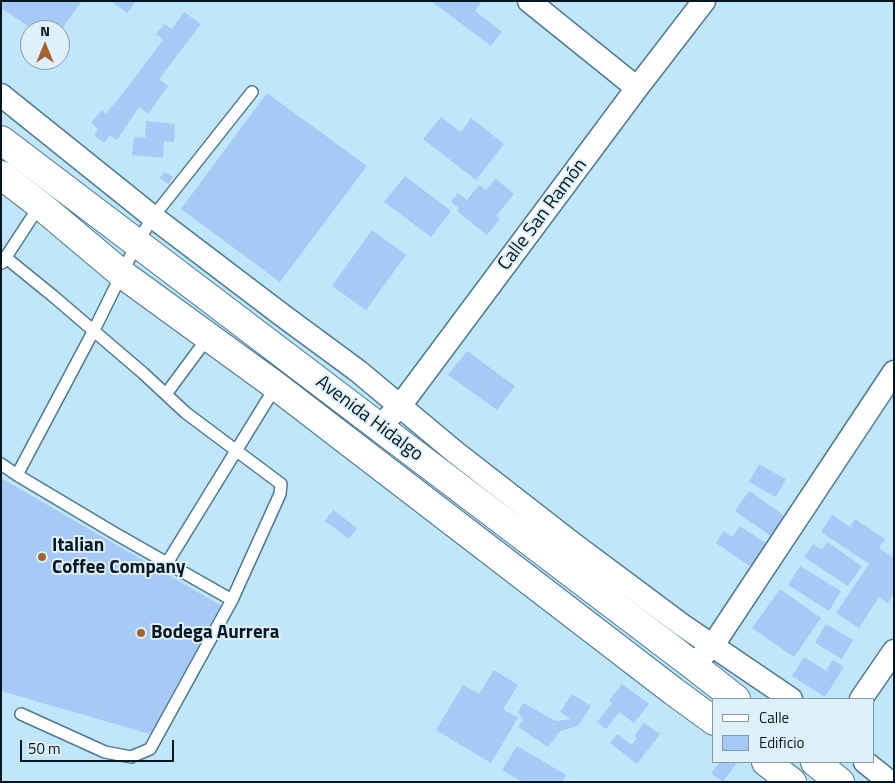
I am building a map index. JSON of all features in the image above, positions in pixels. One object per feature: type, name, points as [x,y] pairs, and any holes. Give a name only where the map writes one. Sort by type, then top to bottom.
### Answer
[{"type":"main road","name":"Avenida Hidalgo","points":[[1,140],[735,698]]},
{"type":"main road","name":"Avenida Hidalgo","points":[[1,175],[122,274],[276,386],[712,720]]},
{"type":"main road","points":[[767,763],[792,782]]},
{"type":"main road","points":[[817,763],[840,782]]},
{"type":"street","points":[[529,1],[637,88]]},
{"type":"street","name":"Calle San Ramón","points":[[380,427],[400,406],[704,1]]},
{"type":"street","points":[[1,95],[153,216],[358,371],[455,452],[572,543],[682,624],[789,698]]},
{"type":"street","points":[[694,666],[713,645],[894,372]]},
{"type":"street","points":[[862,698],[894,651]]},
{"type":"street","points":[[866,763],[890,782]]},
{"type":"lane","points":[[17,474],[94,330],[137,243],[153,216],[252,92]]},
{"type":"lane","points":[[21,714],[105,752],[131,757],[150,749],[232,600],[280,494],[281,484],[186,412],[94,330],[3,261],[40,205]]},
{"type":"lane","points":[[166,394],[208,336]]},
{"type":"lane","points":[[167,563],[276,386]]},
{"type":"lane","points":[[1,464],[232,600]]},
{"type":"building","points":[[1,1],[82,1],[68,20],[20,21],[1,8]]},
{"type":"building","points":[[111,1],[136,1],[127,13]]},
{"type":"building","points":[[431,1],[482,1],[475,11],[502,32],[491,46]]},
{"type":"building","points":[[184,12],[201,24],[159,79],[168,86],[148,114],[139,107],[117,140],[110,135],[104,143],[94,135],[98,129],[91,123],[102,110],[106,114],[163,40],[156,34],[164,24],[172,29]]},
{"type":"building","points":[[267,93],[367,166],[280,282],[181,209]]},
{"type":"building","points":[[441,117],[461,132],[471,118],[504,144],[476,180],[423,139]]},
{"type":"building","points":[[146,121],[175,124],[174,142],[164,141],[163,158],[132,155],[134,137],[145,138]]},
{"type":"building","points":[[164,172],[173,177],[168,184],[160,178]]},
{"type":"building","points":[[405,176],[451,211],[431,237],[384,202]]},
{"type":"building","points":[[496,179],[514,194],[496,216],[500,219],[487,235],[457,211],[459,208],[451,202],[458,193],[467,200],[479,185],[486,190]]},
{"type":"building","points":[[372,230],[406,255],[366,310],[332,286]]},
{"type":"building","points":[[467,351],[515,386],[497,410],[448,375]]},
{"type":"building","points":[[759,464],[786,479],[776,497],[749,482]]},
{"type":"building","points":[[1,478],[227,609],[157,736],[1,691]]},
{"type":"building","points":[[749,491],[789,519],[775,539],[735,511]]},
{"type":"building","points":[[333,510],[357,528],[349,539],[325,521]]},
{"type":"building","points":[[832,515],[850,527],[855,519],[885,539],[879,548],[894,558],[894,576],[892,579],[894,580],[894,594],[888,603],[879,597],[859,628],[836,613],[869,564],[821,532]]},
{"type":"building","points":[[740,526],[767,544],[751,567],[716,543],[724,531],[732,537]]},
{"type":"building","points":[[827,542],[862,566],[848,586],[804,557],[813,544],[822,550]]},
{"type":"building","points":[[800,566],[841,591],[829,611],[788,585]]},
{"type":"building","points":[[780,589],[821,618],[794,657],[752,628]]},
{"type":"building","points":[[826,624],[853,640],[842,659],[815,643]]},
{"type":"building","points":[[804,657],[826,671],[833,660],[844,667],[825,697],[792,676]]},
{"type":"building","points":[[494,670],[518,685],[503,709],[518,718],[491,763],[436,730],[463,685],[479,694]]},
{"type":"building","points":[[622,684],[649,704],[634,723],[619,712],[606,729],[597,722],[612,703],[609,701]]},
{"type":"building","points":[[572,694],[591,706],[578,726],[560,731],[548,747],[518,727],[523,720],[518,712],[523,703],[556,721],[571,719],[560,712]]},
{"type":"building","points":[[644,723],[660,734],[637,764],[610,743],[617,734],[632,745],[637,738],[634,736]]},
{"type":"building","points":[[517,746],[566,775],[562,782],[522,782],[502,770]]},
{"type":"building","points":[[719,763],[736,764],[723,782],[711,773]]},
{"type":"place","name":"Italian Coffee Company","points":[[42,557]]},
{"type":"place","name":"Bodega Aurrera","points":[[141,633]]}]
